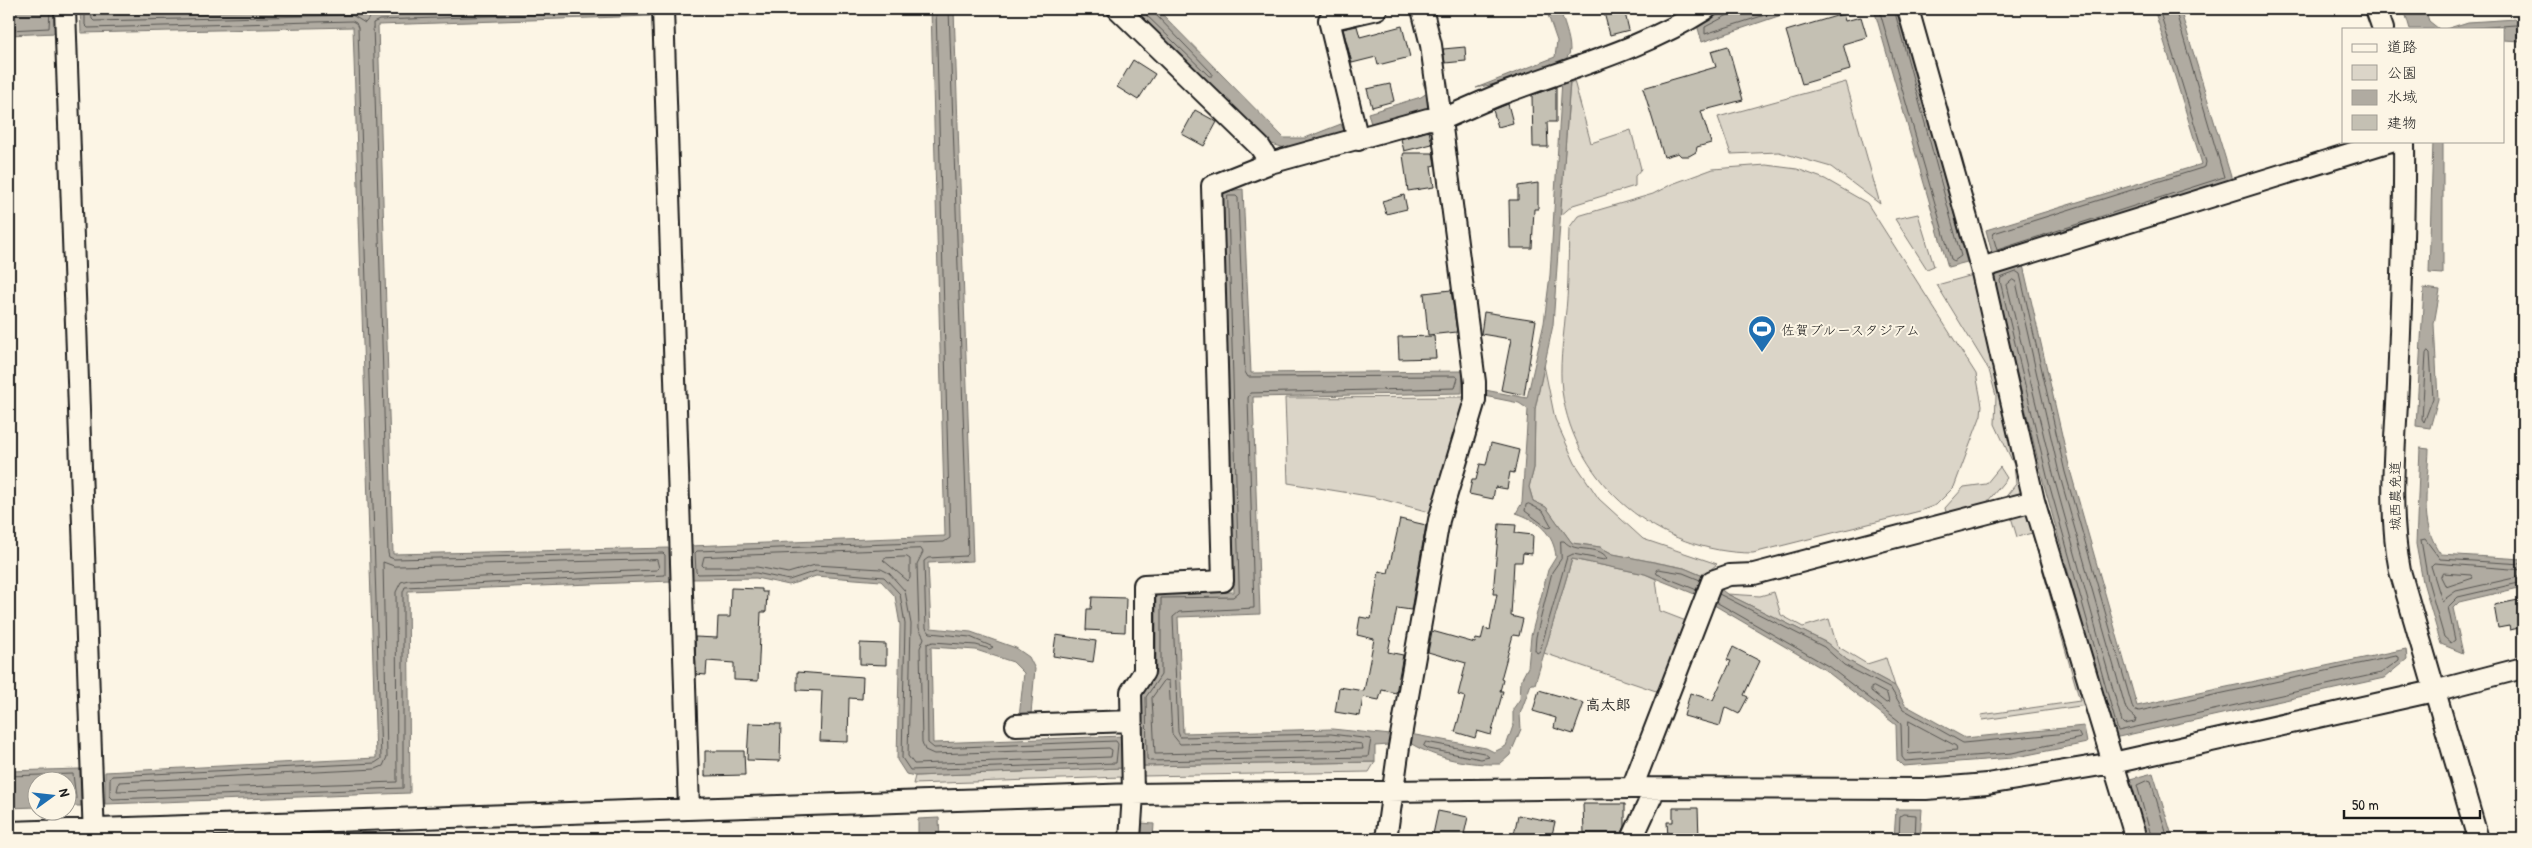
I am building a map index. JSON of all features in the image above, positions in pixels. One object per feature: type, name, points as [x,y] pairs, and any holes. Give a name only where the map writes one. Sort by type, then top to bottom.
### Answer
[{"type":"street","points":[[65,9],[94,834]]},
{"type":"street","points":[[663,9],[689,809]]},
{"type":"street","points":[[1118,9],[1260,147],[1270,164]]},
{"type":"street","points":[[1358,140],[1327,14],[1377,9]]},
{"type":"street","points":[[1386,839],[1399,747],[1439,520],[1475,400],[1475,382],[1431,45],[1422,9]]},
{"type":"street","points":[[1130,839],[1133,794],[1131,692],[1144,672],[1144,585],[1223,581],[1212,186],[1270,164],[1358,140],[1428,118],[1441,120],[1499,95],[1614,54],[1681,25],[1706,9]]},
{"type":"street","points":[[1908,9],[1981,268],[2034,501],[2136,839]]},
{"type":"street","points":[[2376,9],[2383,28]]},
{"type":"street","points":[[1981,268],[2388,142]]},
{"type":"street","name":"城西農免道","points":[[2404,142],[2405,227],[2394,470],[2394,537],[2400,571],[2478,839]]},
{"type":"street","points":[[1632,788],[1704,602],[1721,578],[1754,574],[2034,501]]},
{"type":"street","points":[[9,832],[94,834],[689,809],[1133,794],[1632,788],[1926,789],[1987,784],[2113,763],[2434,691],[2523,668]]},
{"type":"street","points":[[1016,725],[1131,721]]},
{"type":"street","points":[[1632,839],[1655,789]]},
{"type":"green space","points":[[1574,81],[1591,143],[1631,130],[1641,169],[1635,176],[1635,186],[1573,205],[1560,216],[1570,83]]},
{"type":"green space","points":[[1846,82],[1880,204],[1831,167],[1779,152],[1731,154],[1718,117]]},
{"type":"green space","name":"佐賀ブルースタジアム","points":[[1766,165],[1797,169],[1825,179],[1867,203],[1976,374],[1982,405],[1981,415],[1954,487],[1936,505],[1920,511],[1753,553],[1718,550],[1685,541],[1655,527],[1627,507],[1603,484],[1584,456],[1570,425],[1562,391],[1561,364],[1567,296],[1569,228],[1578,216],[1653,194],[1672,184],[1713,169]]},
{"type":"green space","points":[[1918,214],[1934,266],[1927,269],[1895,219]]},
{"type":"green space","points":[[1973,275],[2026,493],[2004,499],[2016,484],[2014,465],[1995,424],[1996,396],[1989,370],[1937,285]]},
{"type":"green space","points":[[1544,365],[1555,419],[1575,463],[1599,499],[1643,539],[1717,564],[1703,576],[1684,568],[1613,554],[1600,547],[1572,543],[1546,507],[1533,501],[1529,487],[1534,468],[1535,409]]},
{"type":"green space","points":[[1465,397],[1433,513],[1374,497],[1288,483],[1285,398]]},
{"type":"green space","points":[[2000,467],[2007,478],[1983,507],[1947,516],[1945,508],[1964,487],[1986,484]]},
{"type":"green space","points":[[2031,511],[2087,705],[1983,720],[1981,715],[2080,701],[2032,533],[2017,537],[2011,517]]},
{"type":"green space","points":[[1572,559],[1645,574],[1656,579],[1660,611],[1686,621],[1659,692],[1544,653]]},
{"type":"green space","points":[[1774,592],[1781,615],[1803,627],[1829,619],[1837,646],[1867,664],[1886,658],[1895,686],[1847,660],[1827,643],[1727,594],[1760,596]]},
{"type":"green space","points":[[1375,762],[1369,772],[1142,776],[1142,766]]},
{"type":"green space","points":[[1122,768],[1122,777],[913,784],[915,776]]},
{"type":"water","points":[[9,9],[55,9],[56,33],[9,35]]},
{"type":"water","points":[[80,9],[650,9],[650,16],[378,25],[393,554],[670,548],[671,581],[408,591],[410,793],[105,804],[105,772],[376,758],[353,27],[81,33]]},
{"type":"water","points":[[673,9],[837,9],[673,13]]},
{"type":"water","points":[[931,9],[954,9],[973,561],[928,563],[931,628],[971,632],[1016,648],[1029,657],[1035,669],[1031,714],[1019,717],[1024,673],[1013,662],[976,650],[931,647],[933,743],[1123,736],[1122,768],[915,776],[906,774],[897,760],[900,625],[895,596],[881,581],[816,576],[789,585],[756,578],[691,579],[690,546],[945,536]]},
{"type":"water","points":[[1133,9],[1157,9],[1284,138],[1305,138],[1341,124],[1345,133],[1288,149],[1272,144]]},
{"type":"water","points":[[1546,9],[1560,9],[1570,45],[1567,58],[1558,65],[1530,76],[1476,88],[1555,57],[1557,41]]},
{"type":"water","points":[[1732,9],[1799,9],[1702,42],[1697,25]]},
{"type":"water","points":[[1874,9],[1899,9],[1967,262],[1948,267]]},
{"type":"water","points":[[2154,9],[2180,9],[2232,180],[1993,257],[1986,230],[2202,164]]},
{"type":"water","points":[[2404,9],[2425,9],[2429,21],[2438,28],[2410,28]]},
{"type":"water","points":[[2516,19],[2523,22],[2523,41],[2504,40],[2504,28],[2449,28],[2468,22]]},
{"type":"water","points":[[1426,72],[1434,100],[1429,108],[1371,124],[1368,113],[1421,97],[1427,93],[1423,83]]},
{"type":"water","points":[[1570,78],[1553,325],[1535,409],[1534,468],[1529,487],[1533,501],[1546,507],[1572,543],[1600,547],[1613,554],[1684,568],[1703,576],[1727,594],[1827,643],[1847,660],[1895,686],[1905,705],[1965,738],[2084,726],[2087,743],[2012,758],[1903,766],[1897,760],[1896,725],[1825,670],[1697,595],[1645,574],[1572,559],[1535,684],[1531,684],[1520,714],[1521,729],[1510,755],[1500,764],[1465,762],[1442,757],[1410,743],[1410,734],[1486,748],[1494,752],[1506,746],[1513,726],[1513,709],[1520,699],[1521,680],[1528,667],[1531,636],[1548,570],[1556,557],[1552,541],[1544,529],[1516,513],[1522,503],[1528,409],[1519,403],[1484,396],[1485,390],[1527,398],[1544,323],[1550,275],[1562,80]]},
{"type":"water","points":[[2433,142],[2443,142],[2443,274],[2429,273]]},
{"type":"water","points":[[1243,189],[1251,373],[1463,371],[1462,393],[1253,397],[1260,614],[1178,617],[1183,733],[1332,729],[1391,735],[1389,745],[1375,746],[1375,762],[1142,766],[1141,694],[1156,674],[1156,592],[1234,592],[1221,192]]},
{"type":"water","points":[[2023,265],[2070,470],[2137,706],[2406,649],[2407,659],[2384,678],[2114,738],[2043,481],[1993,276]]},
{"type":"water","points":[[2424,288],[2440,290],[2434,324],[2438,399],[2430,428],[2416,426]]},
{"type":"water","points":[[2420,448],[2429,449],[2426,490],[2427,517],[2429,530],[2441,554],[2523,559],[2523,587],[2459,602],[2453,608],[2463,653],[2441,644],[2423,582],[2416,544]]},
{"type":"water","points":[[80,769],[81,806],[78,806],[78,770],[44,770]]},
{"type":"water","points":[[28,770],[28,807],[9,808],[9,771]]},
{"type":"water","points":[[2153,773],[2173,839],[2147,839],[2130,779]]},
{"type":"water","points":[[1896,809],[1922,809],[1920,839],[1894,839]]},
{"type":"water","points":[[939,818],[940,839],[918,839],[918,819]]},
{"type":"water","points":[[1141,823],[1154,824],[1153,839],[1140,839]]},
{"type":"water","points":[[405,835],[406,839],[380,839],[380,836]]},
{"type":"building","points":[[1603,9],[1624,9],[1629,30],[1610,35]]},
{"type":"building","points":[[1843,14],[1845,21],[1861,17],[1867,37],[1843,44],[1850,70],[1802,84],[1786,31]]},
{"type":"building","points":[[1357,26],[1360,37],[1402,26],[1410,57],[1378,65],[1376,57],[1352,63],[1343,29]]},
{"type":"building","points":[[1728,46],[1743,100],[1701,111],[1711,143],[1697,147],[1696,152],[1689,156],[1681,156],[1678,153],[1664,157],[1643,88],[1716,67],[1711,51]]},
{"type":"building","points":[[1465,47],[1466,61],[1445,63],[1443,49]]},
{"type":"building","points":[[1133,60],[1155,74],[1138,100],[1117,87]]},
{"type":"building","points":[[1390,84],[1394,101],[1372,107],[1367,89]]},
{"type":"building","points":[[1556,87],[1556,122],[1547,122],[1548,147],[1533,147],[1532,95]]},
{"type":"building","points":[[1508,104],[1513,123],[1498,127],[1493,110]]},
{"type":"building","points":[[1195,110],[1217,122],[1204,146],[1182,134]]},
{"type":"building","points":[[1429,131],[1432,144],[1404,151],[1401,139]]},
{"type":"building","points":[[1404,153],[1433,153],[1435,165],[1431,166],[1434,187],[1408,191]]},
{"type":"building","points":[[1538,183],[1538,209],[1534,209],[1532,248],[1510,248],[1509,200],[1518,200],[1518,186]]},
{"type":"building","points":[[1404,195],[1407,209],[1386,214],[1382,201]]},
{"type":"building","points":[[1451,290],[1457,332],[1428,335],[1424,293]]},
{"type":"building","points":[[1484,312],[1536,320],[1524,395],[1501,390],[1511,339],[1481,334]]},
{"type":"building","points":[[1434,336],[1436,358],[1399,359],[1398,337]]},
{"type":"building","points":[[1491,443],[1519,450],[1514,473],[1510,472],[1507,489],[1495,487],[1493,499],[1469,494],[1472,480],[1476,480],[1480,464],[1486,465]]},
{"type":"building","points":[[1400,519],[1426,525],[1411,610],[1397,608],[1388,652],[1403,655],[1396,693],[1382,690],[1379,700],[1363,697],[1360,716],[1335,712],[1339,687],[1364,691],[1374,639],[1357,635],[1360,617],[1371,619],[1379,571],[1388,573]]},
{"type":"building","points":[[1499,524],[1516,525],[1515,533],[1533,535],[1532,554],[1523,553],[1522,562],[1514,562],[1511,616],[1523,619],[1519,636],[1513,635],[1501,679],[1503,680],[1500,691],[1503,691],[1491,735],[1477,731],[1475,738],[1455,732],[1465,697],[1458,695],[1466,663],[1428,652],[1432,631],[1475,643],[1476,639],[1481,640],[1484,628],[1490,630],[1497,594],[1493,594]]},
{"type":"building","points":[[731,588],[762,589],[762,592],[767,592],[766,612],[761,612],[758,681],[734,680],[734,663],[707,661],[706,675],[696,674],[695,637],[717,638],[718,617],[730,617]]},
{"type":"building","points":[[1092,597],[1126,598],[1125,632],[1086,630],[1087,609],[1091,609]]},
{"type":"building","points":[[2523,599],[2523,627],[2510,630],[2509,626],[2498,628],[2494,605]]},
{"type":"building","points":[[1056,635],[1096,641],[1093,662],[1053,656]]},
{"type":"building","points":[[860,643],[886,644],[886,665],[860,664]]},
{"type":"building","points":[[1733,647],[1760,661],[1744,695],[1748,697],[1739,714],[1725,707],[1720,726],[1684,716],[1690,693],[1713,700],[1731,661],[1727,660]]},
{"type":"building","points":[[797,672],[863,677],[862,699],[849,698],[848,742],[820,741],[822,691],[797,690]]},
{"type":"building","points":[[1539,690],[1584,703],[1573,734],[1554,728],[1556,718],[1533,711]]},
{"type":"building","points":[[749,723],[781,724],[780,761],[747,760]]},
{"type":"building","points":[[705,751],[744,751],[745,775],[705,776]]},
{"type":"building","points":[[1583,804],[1625,804],[1625,826],[1622,833],[1584,833]]},
{"type":"building","points":[[1673,808],[1698,808],[1699,839],[1668,838],[1667,822],[1673,822]]},
{"type":"building","points":[[1438,811],[1468,817],[1463,839],[1432,839]]},
{"type":"building","points":[[1518,815],[1555,822],[1551,839],[1513,839]]},
{"type":"place","name":"佐賀ブルースタジアム","points":[[1762,353]]},
{"type":"district","name":"高太郎","points":[[1608,704]]}]
